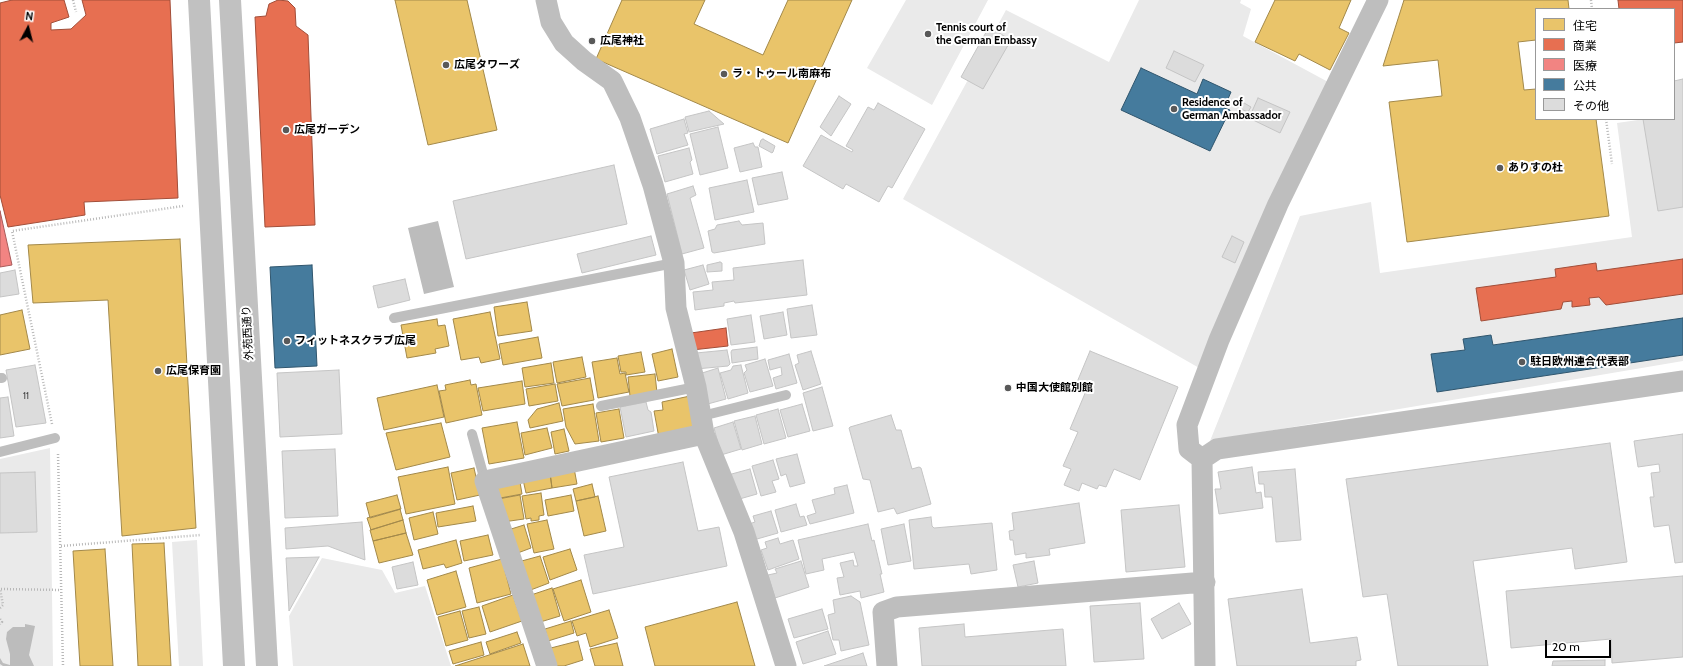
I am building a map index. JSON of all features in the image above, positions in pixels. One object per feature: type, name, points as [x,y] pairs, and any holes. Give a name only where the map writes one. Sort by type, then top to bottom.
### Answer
[{"type":"main road","points":[[199,0],[234,666]]},
{"type":"main road","name":"外苑西通り","points":[[230,0],[267,666]]},
{"type":"street","points":[[546,0],[550,22],[564,43],[584,61],[612,81],[630,118],[653,185],[674,263],[676,308],[696,386],[703,425],[744,532],[786,666]]},
{"type":"street","points":[[1202,459],[1189,449],[1187,425],[1219,340],[1278,204],[1378,0]]},
{"type":"street","points":[[1202,459],[1218,449],[1683,381]]},
{"type":"street","points":[[547,666],[485,481],[703,425]]},
{"type":"street","points":[[1202,459],[1205,582],[1205,666]]},
{"type":"street","points":[[887,666],[883,612],[897,607],[1205,582]]},
{"type":"lane","points":[[394,318],[674,263]]},
{"type":"lane","points":[[601,406],[696,386]]},
{"type":"lane","points":[[703,425],[786,395]]},
{"type":"lane","points":[[472,434],[485,481]]},
{"type":"lane","points":[[0,452],[55,438]]},
{"type":"path","points":[[73,0],[76,12]]},
{"type":"path","points":[[1606,120],[1612,164]]},
{"type":"path","points":[[63,666],[59,458],[12,231],[183,206]]},
{"type":"path","points":[[61,546],[201,535]]},
{"type":"path","points":[[0,608],[4,606],[0,589],[61,590]]},
{"type":"path","points":[[0,619],[2,622],[0,624]]},
{"type":"shaded area","name":"Tennis court of the German Embassy","points":[[906,0],[988,0],[932,105],[867,68]]},
{"type":"shaded area","points":[[1139,0],[1241,0],[1240,3],[1251,9],[1243,36],[1330,83],[1201,369],[903,199],[1006,10],[1109,62]]},
{"type":"shaded area","points":[[1683,114],[1683,361],[1210,441],[1300,216],[1371,202],[1380,273],[1632,237],[1617,123],[1638,120],[1675,120],[1675,118]]},
{"type":"shaded area","points":[[438,221],[454,287],[424,294],[408,228]]},
{"type":"shaded area","points":[[50,448],[53,666],[0,666],[0,459]]},
{"type":"shaded area","points":[[197,540],[203,666],[179,666],[172,542]]},
{"type":"shaded area","points":[[322,558],[382,570],[395,593],[425,586],[451,666],[293,666],[289,616]]},
{"type":"shaded area","points":[[25,624],[35,626],[29,655],[34,666],[3,666],[0,664],[0,658],[3,663],[10,665],[10,654],[6,639],[7,632],[13,627],[25,627]]},
{"type":"building: 住宅","name":"広尾タワーズ","points":[[395,0],[467,0],[497,130],[428,145]]},
{"type":"building: 住宅","name":"ラ・トゥール南麻布","points":[[622,0],[705,0],[694,24],[763,55],[788,0],[852,0],[788,143],[596,59]]},
{"type":"building: 住宅","points":[[1275,0],[1351,0],[1339,28],[1349,33],[1330,70],[1299,54],[1295,61],[1255,42]]},
{"type":"building: 住宅","name":"ありすの杜","points":[[1404,0],[1568,0],[1569,8],[1535,8],[1535,40],[1518,42],[1524,90],[1535,89],[1535,120],[1596,120],[1609,216],[1407,242],[1389,102],[1442,96],[1438,60],[1383,66]]},
{"type":"building: 住宅","points":[[180,239],[196,528],[122,536],[108,300],[33,303],[28,245]]},
{"type":"building: 住宅","points":[[527,302],[532,331],[498,336],[494,307]]},
{"type":"building: 住宅","points":[[22,310],[30,349],[0,355],[0,315]]},
{"type":"building: 住宅","points":[[490,312],[500,359],[481,363],[479,357],[461,360],[453,319]]},
{"type":"building: 住宅","points":[[437,319],[438,326],[445,325],[449,346],[435,349],[436,353],[407,358],[401,325]]},
{"type":"building: 住宅","points":[[538,337],[542,358],[503,365],[499,344]]},
{"type":"building: 住宅","points":[[672,349],[678,377],[658,381],[652,354]]},
{"type":"building: 住宅","points":[[641,352],[645,372],[626,375],[626,372],[621,372],[618,356]]},
{"type":"building: 住宅","points":[[582,357],[586,377],[557,383],[553,362]]},
{"type":"building: 住宅","points":[[617,358],[620,374],[625,373],[629,392],[598,398],[592,362]]},
{"type":"building: 住宅","points":[[551,363],[554,383],[525,387],[522,368]]},
{"type":"building: 住宅","points":[[655,374],[657,393],[630,396],[628,377]]},
{"type":"building: 住宅","points":[[590,378],[594,400],[562,406],[557,384]]},
{"type":"building: 住宅","points":[[470,380],[471,385],[476,384],[482,415],[446,423],[439,391],[446,390],[445,385]]},
{"type":"building: 住宅","points":[[522,381],[525,404],[483,411],[478,388]]},
{"type":"building: 住宅","points":[[555,384],[558,401],[529,406],[526,389]]},
{"type":"building: 住宅","points":[[437,385],[444,417],[384,430],[377,398]]},
{"type":"building: 住宅","points":[[690,396],[697,430],[659,438],[654,411],[663,410],[662,402]]},
{"type":"building: 住宅","points":[[559,403],[563,421],[530,428],[528,420],[537,409]]},
{"type":"building: 住宅","points":[[593,404],[599,441],[575,444],[566,427],[563,409]]},
{"type":"building: 住宅","points":[[619,409],[624,438],[601,442],[596,413]]},
{"type":"building: 住宅","points":[[517,422],[524,458],[489,464],[482,428]]},
{"type":"building: 住宅","points":[[441,423],[450,457],[396,470],[386,433]]},
{"type":"building: 住宅","points":[[547,428],[552,448],[525,455],[521,433]]},
{"type":"building: 住宅","points":[[564,429],[569,451],[555,454],[551,432]]},
{"type":"building: 住宅","points":[[448,467],[455,504],[406,514],[398,477]]},
{"type":"building: 住宅","points":[[474,468],[480,495],[457,500],[451,473]]},
{"type":"building: 住宅","points":[[574,468],[577,484],[552,488],[550,473]]},
{"type":"building: 住宅","points":[[550,473],[552,488],[526,493],[522,475]]},
{"type":"building: 住宅","points":[[519,476],[522,494],[495,499],[492,483]]},
{"type":"building: 住宅","points":[[592,484],[595,497],[576,501],[573,489]]},
{"type":"building: 住宅","points":[[541,493],[544,515],[539,516],[539,520],[531,521],[531,518],[526,519],[522,496]]},
{"type":"building: 住宅","points":[[397,495],[401,509],[370,518],[366,503]]},
{"type":"building: 住宅","points":[[520,495],[524,519],[503,522],[498,499]]},
{"type":"building: 住宅","points":[[571,495],[574,511],[548,516],[545,500]]},
{"type":"building: 住宅","points":[[598,496],[606,531],[584,536],[576,501]]},
{"type":"building: 住宅","points":[[473,506],[476,521],[438,527],[436,513]]},
{"type":"building: 住宅","points":[[400,509],[403,520],[371,530],[367,518]]},
{"type":"building: 住宅","points":[[433,512],[438,534],[414,540],[409,518]]},
{"type":"building: 住宅","points":[[403,520],[406,533],[373,541],[370,530]]},
{"type":"building: 住宅","points":[[547,520],[554,549],[534,553],[527,524]]},
{"type":"building: 住宅","points":[[524,525],[531,548],[515,554],[508,530]]},
{"type":"building: 住宅","points":[[406,533],[413,555],[379,563],[373,541]]},
{"type":"building: 住宅","points":[[488,535],[493,555],[464,561],[460,541]]},
{"type":"building: 住宅","points":[[456,540],[462,563],[446,568],[444,564],[423,569],[418,550]]},
{"type":"building: 住宅","points":[[164,543],[171,666],[138,666],[132,544]]},
{"type":"building: 住宅","points":[[105,549],[113,666],[80,666],[73,551]]},
{"type":"building: 住宅","points":[[570,549],[577,570],[550,580],[543,557]]},
{"type":"building: 住宅","points":[[540,556],[549,583],[528,591],[518,562]]},
{"type":"building: 住宅","points":[[502,559],[511,594],[477,603],[469,568]]},
{"type":"building: 住宅","points":[[456,571],[466,607],[437,615],[427,580]]},
{"type":"building: 住宅","points":[[581,580],[591,612],[564,621],[553,589]]},
{"type":"building: 住宅","points":[[552,588],[560,616],[537,623],[528,596]]},
{"type":"building: 住宅","points":[[513,595],[522,621],[490,632],[482,606]]},
{"type":"building: 住宅","points":[[737,602],[755,666],[655,666],[645,627]]},
{"type":"building: 住宅","points":[[479,607],[486,634],[469,638],[462,611]]},
{"type":"building: 住宅","points":[[609,610],[618,638],[590,647],[586,633],[577,636],[572,621]]},
{"type":"building: 住宅","points":[[460,611],[468,640],[446,646],[438,617]]},
{"type":"building: 住宅","points":[[571,621],[574,633],[548,641],[545,629]]},
{"type":"building: 住宅","points":[[517,632],[521,643],[490,654],[486,642]]},
{"type":"building: 住宅","points":[[578,641],[583,660],[564,666],[551,666],[547,649]]},
{"type":"building: 住宅","points":[[481,642],[484,655],[453,664],[449,651]]},
{"type":"building: 住宅","points":[[617,643],[623,666],[595,666],[590,649]]},
{"type":"building: 住宅","points":[[523,644],[530,666],[455,666]]},
{"type":"building: 商業","points":[[12,0],[64,0],[69,17],[51,23],[51,30],[71,29],[86,15],[82,0],[170,0],[178,198],[84,202],[85,215],[8,227],[0,195],[0,3]]},
{"type":"building: 商業","name":"広尾ガーデン","points":[[278,0],[288,1],[295,8],[296,26],[308,35],[315,225],[265,227],[255,17],[266,16],[269,4]]},
{"type":"building: 商業","points":[[1618,0],[1683,0],[1683,42],[1675,43],[1675,8],[1619,8]]},
{"type":"building: 商業","points":[[1683,259],[1683,294],[1606,305],[1599,297],[1589,298],[1590,305],[1572,307],[1572,301],[1563,302],[1561,309],[1481,321],[1476,288],[1556,277],[1555,269],[1596,263],[1597,271]]},
{"type":"building: 商業","points":[[726,328],[728,346],[692,350],[691,333]]},
{"type":"building: 医療","points":[[0,211],[12,265],[0,267]]},
{"type":"building: 公共","name":"Residence of German Ambassador","points":[[1141,68],[1197,94],[1203,79],[1231,92],[1224,108],[1230,110],[1210,151],[1121,110]]},
{"type":"building: 公共","points":[[312,265],[317,366],[275,368],[270,267]]},
{"type":"building: 公共","points":[[1683,318],[1683,355],[1437,392],[1431,354],[1465,350],[1463,339],[1491,335],[1493,345]]},
{"type":"building: その他","points":[[989,27],[1011,40],[983,89],[961,77]]},
{"type":"building: その他","points":[[1174,51],[1204,65],[1195,82],[1166,68]]},
{"type":"building: その他","points":[[1683,79],[1683,207],[1658,211],[1643,120],[1675,120],[1675,81]]},
{"type":"building: その他","points":[[839,96],[851,104],[831,136],[820,127]]},
{"type":"building: その他","points":[[1258,98],[1290,112],[1280,133],[1249,118]]},
{"type":"building: その他","points":[[1239,100],[1251,107],[1248,112],[1236,107]]},
{"type":"building: その他","points":[[878,103],[925,129],[892,188],[888,186],[879,202],[846,184],[843,189],[803,166],[821,135],[852,152],[853,150],[846,146],[868,107],[874,110]]},
{"type":"building: その他","points":[[709,111],[724,124],[689,132],[685,117]]},
{"type":"building: その他","points":[[684,119],[688,133],[684,134],[688,145],[657,154],[650,129]]},
{"type":"building: その他","points":[[718,127],[728,168],[700,175],[690,134]]},
{"type":"building: その他","points":[[763,139],[775,146],[772,153],[759,146],[761,140]]},
{"type":"building: その他","points":[[753,143],[755,147],[758,147],[762,167],[740,172],[734,148]]},
{"type":"building: その他","points":[[689,148],[693,174],[665,182],[658,156]]},
{"type":"building: その他","points":[[614,165],[627,224],[466,259],[453,201]]},
{"type":"building: その他","points":[[782,172],[788,199],[758,205],[752,178]]},
{"type":"building: その他","points":[[747,180],[754,212],[715,220],[709,188]]},
{"type":"building: その他","points":[[693,186],[696,195],[690,198],[704,248],[682,254],[667,194]]},
{"type":"building: その他","points":[[739,221],[742,225],[763,223],[765,244],[714,253],[712,252],[708,231],[715,229],[717,225]]},
{"type":"building: その他","points":[[651,236],[656,255],[582,273],[577,254]]},
{"type":"building: その他","points":[[1232,236],[1244,242],[1235,263],[1222,257]]},
{"type":"building: その他","points":[[803,260],[807,295],[735,303],[734,301],[724,303],[724,306],[695,310],[693,292],[713,290],[712,282],[734,280],[733,268]]},
{"type":"building: その他","points":[[720,262],[722,263],[722,271],[707,272],[707,265]]},
{"type":"building: その他","points":[[703,265],[709,284],[690,290],[684,270]]},
{"type":"building: その他","points":[[15,270],[19,294],[0,297],[0,273]]},
{"type":"building: その他","points":[[405,279],[410,300],[378,308],[373,286]]},
{"type":"building: その他","points":[[812,305],[817,335],[791,338],[787,309]]},
{"type":"building: その他","points":[[783,312],[787,335],[764,339],[760,316]]},
{"type":"building: その他","points":[[751,315],[755,342],[731,345],[727,319]]},
{"type":"building: その他","points":[[757,347],[758,359],[732,363],[732,350]]},
{"type":"building: その他","points":[[727,350],[730,364],[728,366],[696,369],[696,353]]},
{"type":"building: その他","points":[[811,351],[821,384],[803,390],[795,365],[799,363],[797,355]]},
{"type":"building: その他","points":[[1090,351],[1178,387],[1140,480],[1114,469],[1106,487],[1099,485],[1097,489],[1082,483],[1079,491],[1064,485],[1071,469],[1063,466],[1078,432],[1070,429],[1086,391],[1075,387]]},
{"type":"building: その他","points":[[789,354],[797,383],[776,389],[773,378],[782,375],[781,367],[770,370],[768,360]]},
{"type":"building: その他","points":[[765,359],[773,386],[750,392],[744,373],[747,370],[745,365]]},
{"type":"building: その他","points":[[35,365],[46,423],[16,427],[6,370]]},
{"type":"building: その他","points":[[741,365],[748,393],[728,399],[720,373],[731,370],[733,366]]},
{"type":"building: その他","points":[[718,368],[726,399],[704,405],[699,374]]},
{"type":"building: その他","points":[[339,370],[342,434],[280,437],[277,373]]},
{"type":"building: その他","points":[[822,387],[833,426],[813,431],[803,393]]},
{"type":"building: その他","points":[[8,397],[14,436],[0,438],[0,398]]},
{"type":"building: その他","points":[[646,402],[648,410],[651,412],[654,431],[626,437],[620,407]]},
{"type":"building: その他","points":[[802,404],[810,431],[788,437],[780,410]]},
{"type":"building: その他","points":[[778,409],[786,438],[764,444],[756,415]]},
{"type":"building: その他","points":[[891,415],[896,430],[901,430],[912,469],[919,467],[921,468],[931,504],[897,514],[894,508],[878,512],[870,480],[863,479],[849,428]]},
{"type":"building: その他","points":[[755,416],[762,444],[742,450],[734,421]]},
{"type":"building: その他","points":[[733,422],[741,449],[721,455],[714,428]]},
{"type":"building: その他","points":[[1683,434],[1683,562],[1675,563],[1669,525],[1654,527],[1650,497],[1654,497],[1651,473],[1660,472],[1659,464],[1638,467],[1634,441]]},
{"type":"building: その他","points":[[1610,443],[1627,562],[1575,569],[1572,548],[1473,561],[1488,666],[1398,666],[1387,594],[1363,597],[1346,479]]},
{"type":"building: その他","points":[[335,449],[338,516],[285,518],[282,451]]},
{"type":"building: その他","points":[[797,454],[805,483],[790,487],[786,474],[781,476],[776,459]]},
{"type":"building: その他","points":[[773,460],[779,479],[772,481],[776,492],[761,496],[752,466]]},
{"type":"building: その他","points":[[683,462],[698,531],[719,527],[727,566],[593,594],[584,555],[624,547],[609,477]]},
{"type":"building: その他","points":[[1252,467],[1256,493],[1261,492],[1263,508],[1219,514],[1215,489],[1221,489],[1218,472]]},
{"type":"building: その他","points":[[750,469],[757,494],[736,500],[728,475]]},
{"type":"building: その他","points":[[1295,469],[1301,540],[1276,542],[1272,497],[1265,497],[1264,484],[1259,484],[1258,472]]},
{"type":"building: その他","points":[[35,472],[37,532],[0,533],[0,473]]},
{"type":"building: その他","points":[[847,485],[854,513],[810,524],[807,516],[816,513],[812,500],[835,494],[834,488]]},
{"type":"building: その他","points":[[1079,503],[1085,543],[1049,549],[1050,555],[1026,558],[1026,553],[1015,555],[1013,540],[1010,540],[1009,531],[1014,530],[1012,513]]},
{"type":"building: その他","points":[[796,504],[800,517],[804,516],[807,525],[781,532],[775,510]]},
{"type":"building: その他","points":[[1179,505],[1185,567],[1126,572],[1121,510]]},
{"type":"building: その他","points":[[771,511],[778,533],[750,541],[746,525],[755,522],[753,516]]},
{"type":"building: その他","points":[[931,517],[932,526],[934,528],[992,523],[997,570],[971,574],[969,564],[914,569],[909,520]]},
{"type":"building: その他","points":[[362,522],[365,560],[328,546],[286,549],[285,528]]},
{"type":"building: その他","points":[[868,524],[872,541],[874,540],[882,574],[880,574],[884,592],[861,598],[860,591],[840,595],[837,578],[844,577],[840,563],[853,560],[854,566],[858,566],[854,552],[822,559],[824,570],[806,574],[798,540]]},
{"type":"building: その他","points":[[904,524],[911,561],[888,565],[881,529]]},
{"type":"building: その他","points":[[778,538],[780,544],[793,540],[799,559],[768,570],[761,550],[767,548],[765,542]]},
{"type":"building: その他","points":[[319,557],[289,611],[286,558]]},
{"type":"building: その他","points":[[801,561],[809,587],[775,598],[768,575],[777,573],[775,569]]},
{"type":"building: その他","points":[[1034,561],[1038,583],[1018,587],[1013,565]]},
{"type":"building: その他","points":[[413,562],[418,585],[397,589],[392,567]]},
{"type":"building: その他","points":[[1683,576],[1683,657],[1612,663],[1611,639],[1511,648],[1506,591]]},
{"type":"building: その他","points":[[1302,589],[1310,643],[1357,637],[1361,660],[1356,661],[1356,666],[1237,666],[1228,599]]},
{"type":"building: その他","points":[[851,596],[860,602],[869,645],[841,651],[839,640],[833,640],[828,615],[835,613],[833,600]]},
{"type":"building: その他","points":[[1140,603],[1144,659],[1094,662],[1090,606]]},
{"type":"building: その他","points":[[1179,603],[1191,624],[1162,639],[1151,619]]},
{"type":"building: その他","points":[[822,609],[828,629],[794,638],[788,619]]},
{"type":"building: その他","points":[[964,624],[965,637],[1063,629],[1066,666],[922,666],[919,628]]},
{"type":"building: その他","points":[[828,631],[836,654],[803,664],[796,642]]},
{"type":"building: その他","points":[[863,653],[867,666],[824,666]]},
{"type":"building: その他","points":[[1605,660],[1605,666],[1552,666],[1553,661]]},
{"type":"place","name":"Tennis court of the German Embassy","points":[[928,34]]},
{"type":"place","name":"広尾神社","points":[[592,41]]},
{"type":"place","name":"広尾タワーズ","points":[[446,65]]},
{"type":"place","name":"ラ・トゥール南麻布","points":[[724,74]]},
{"type":"place","name":"Residence of German Ambassador","points":[[1174,109]]},
{"type":"place","name":"広尾ガーデン","points":[[286,130]]},
{"type":"place","name":"ありすの杜","points":[[1500,168]]},
{"type":"place","name":"フィットネスクラブ広尾","points":[[287,341]]},
{"type":"place","name":"駐日欧州連合代表部","points":[[1522,362]]},
{"type":"place","name":"広尾保育園","points":[[158,371]]},
{"type":"place","name":"中国大使館別館","points":[[1008,388]]}]
